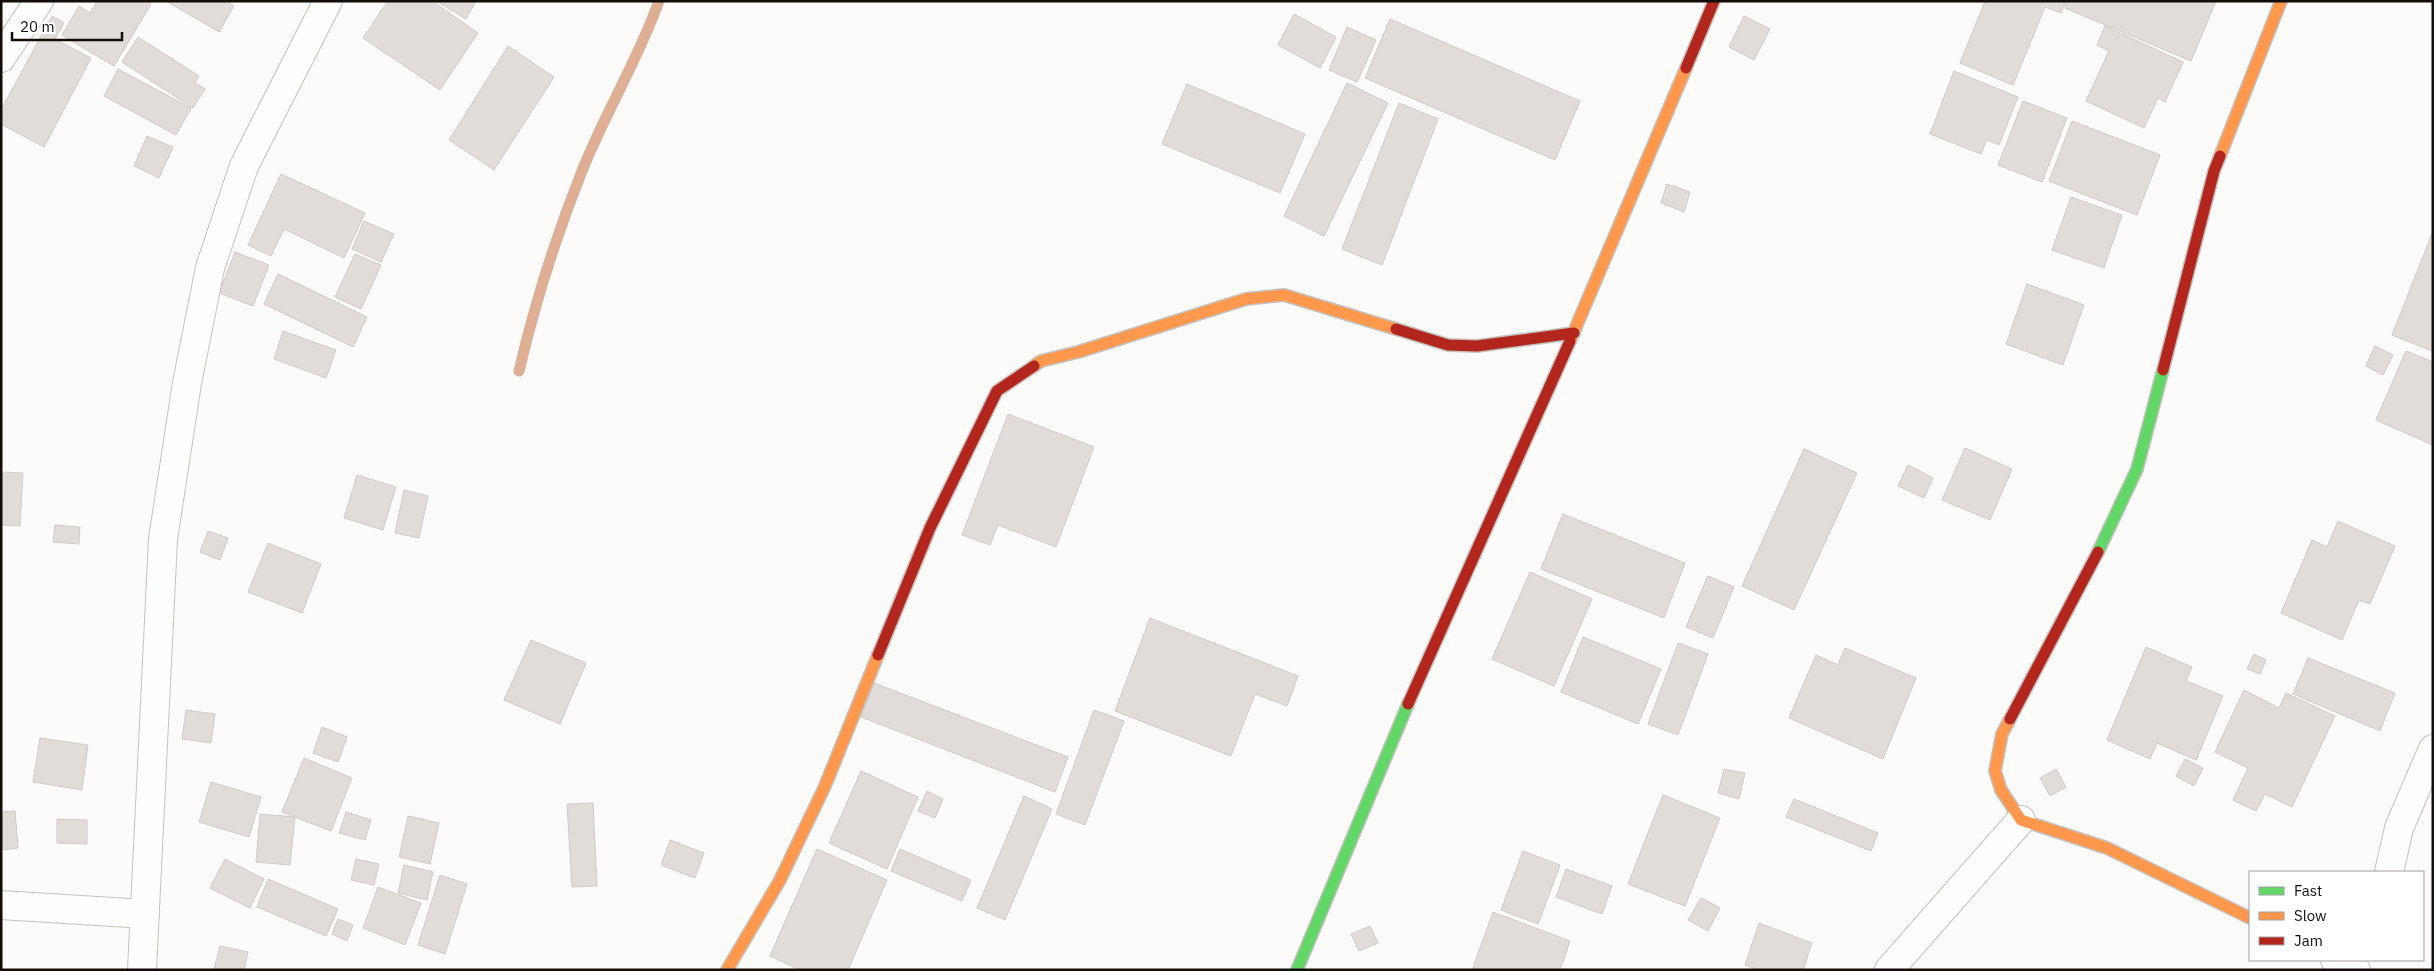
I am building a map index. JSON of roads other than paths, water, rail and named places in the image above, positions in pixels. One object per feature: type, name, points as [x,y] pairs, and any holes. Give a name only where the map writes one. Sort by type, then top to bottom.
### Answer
[{"type":"street","points":[[1,58],[38,1]]},
{"type":"street","points":[[142,970],[163,539],[186,383],[210,268],[244,166],[328,1]]},
{"type":"street","points":[[1297,970],[1424,666],[1574,333],[1714,1]]},
{"type":"street","points":[[2249,918],[2107,848],[2021,820],[2001,790],[1995,772],[2002,734],[2108,532],[2137,469],[2214,171],[2281,1]]},
{"type":"street","points":[[727,970],[780,880],[825,786],[930,528],[997,391],[1041,361],[1078,352],[1246,299],[1284,295],[1448,345],[1477,346],[1574,333]]},
{"type":"street","points":[[2389,871],[2399,828],[2433,749]]},
{"type":"street","points":[[1889,970],[2021,820]]},
{"type":"street","points":[[1,905],[145,914]]},
{"type":"street","points":[[2337,961],[2356,970]]},
{"type":"waterway","points":[[519,371],[547,270],[572,195],[591,149],[651,23],[659,1]]}]
